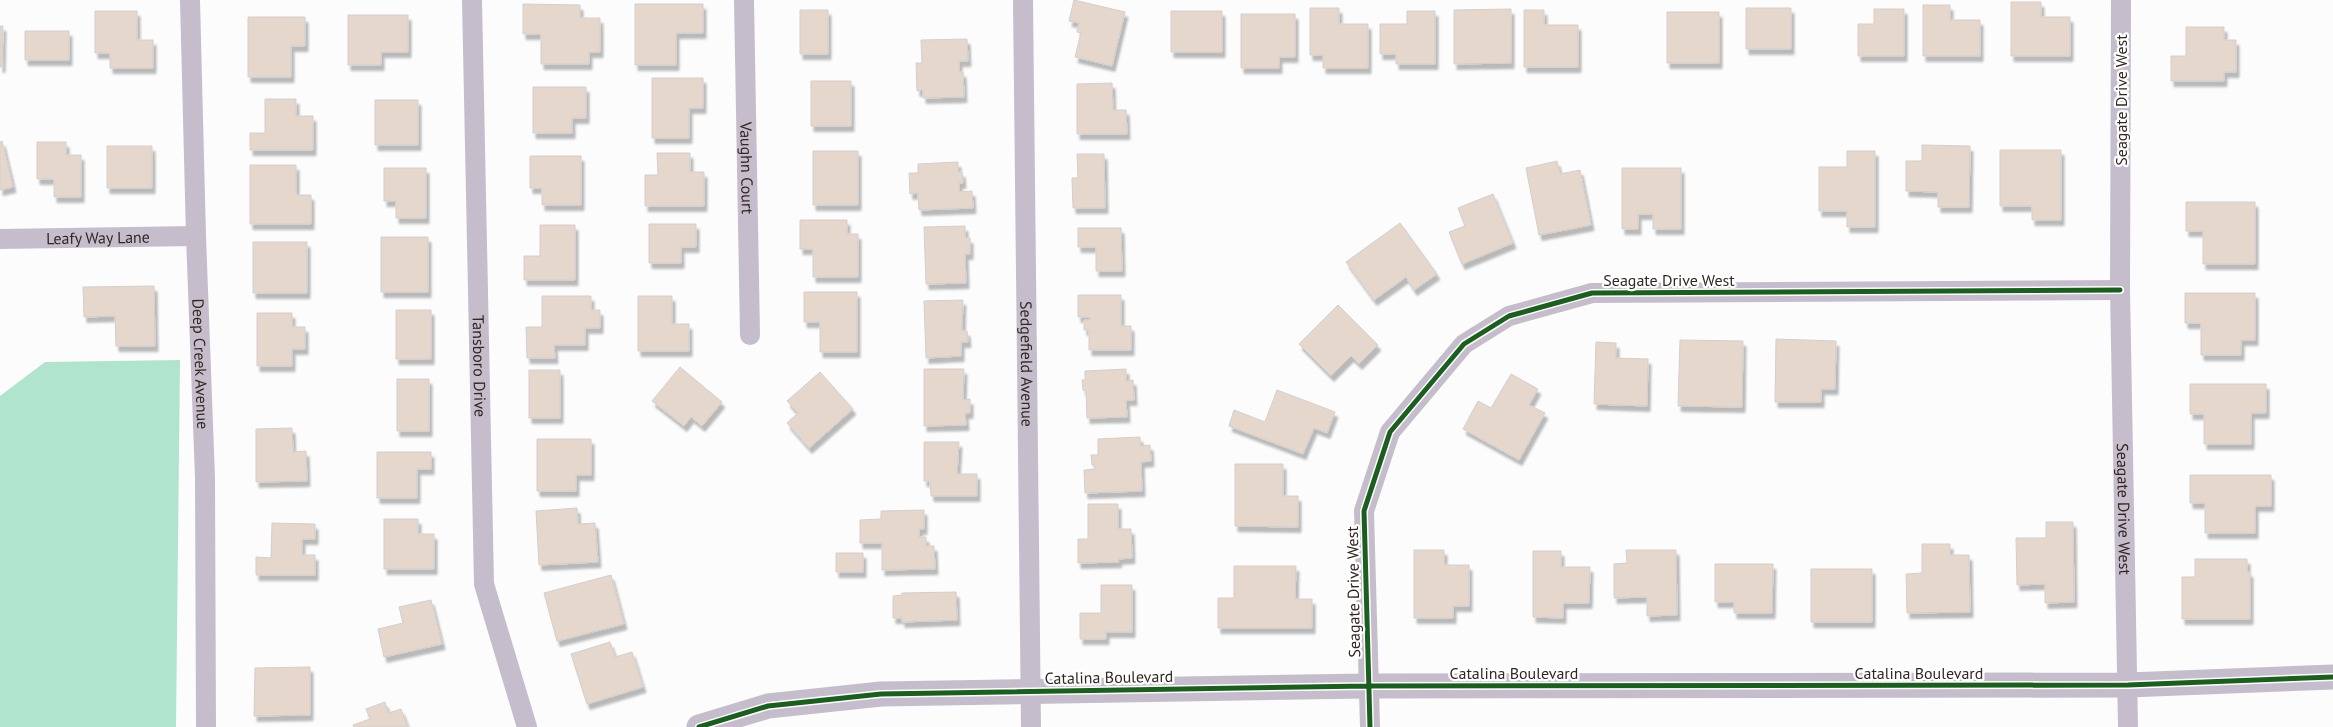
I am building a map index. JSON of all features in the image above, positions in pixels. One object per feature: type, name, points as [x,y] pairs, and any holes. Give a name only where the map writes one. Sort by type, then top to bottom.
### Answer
[{"type":"street","name":"Deep Creek Avenue","points":[[190,0],[205,478],[206,727]]},
{"type":"street","name":"Tansboro Drive","points":[[472,0],[484,584],[527,727]]},
{"type":"street","name":"Vaughn Court","points":[[744,0],[750,335]]},
{"type":"street","name":"Sedgefield Avenue","points":[[1023,0],[1031,727]]},
{"type":"street","name":"Seagate Drive West","points":[[2122,0],[2120,290],[2128,727]]},
{"type":"street","name":"Leafy Way Lane","points":[[0,239],[196,236]]},
{"type":"street","name":"Seagate Drive West","points":[[1370,727],[1367,686],[1364,511],[1390,432],[1464,344],[1509,316],[1592,293],[2120,290]]},
{"type":"street","name":"Catalina Boulevard","points":[[699,727],[768,706],[881,694],[1030,690],[1367,686],[2128,685],[2333,677]]},
{"type":"green space","points":[[180,360],[176,727],[0,727],[0,396],[45,362]]},
{"type":"building","points":[[1074,0],[1125,12],[1112,66],[1075,57],[1081,33],[1077,32],[1079,23],[1069,21]]},
{"type":"building","points":[[2011,2],[2041,2],[2041,17],[2070,17],[2070,56],[2011,56]]},
{"type":"building","points":[[523,4],[580,5],[580,18],[600,18],[600,52],[589,52],[589,64],[541,64],[541,34],[523,34]]},
{"type":"building","points":[[635,4],[703,4],[703,33],[676,33],[676,65],[635,65]]},
{"type":"building","points":[[1923,5],[1950,5],[1950,20],[1980,20],[1980,56],[1923,56]]},
{"type":"building","points":[[1310,8],[1339,8],[1339,24],[1368,24],[1368,68],[1323,68],[1323,55],[1310,55]]},
{"type":"building","points":[[1746,8],[1791,8],[1791,49],[1746,49]]},
{"type":"building","points":[[1511,9],[1511,63],[1454,64],[1454,10]]},
{"type":"building","points":[[1874,9],[1904,9],[1904,56],[1858,56],[1858,24],[1874,24]]},
{"type":"building","points":[[800,10],[828,10],[828,54],[800,54]]},
{"type":"building","points":[[1524,10],[1544,10],[1544,25],[1578,25],[1578,67],[1524,67]]},
{"type":"building","points":[[95,11],[137,11],[137,40],[153,40],[153,68],[110,68],[110,53],[95,53]]},
{"type":"building","points":[[1171,11],[1222,11],[1222,52],[1171,52]]},
{"type":"building","points":[[1407,11],[1435,11],[1435,64],[1396,64],[1396,54],[1380,54],[1380,24],[1407,24]]},
{"type":"building","points":[[1667,12],[1719,12],[1719,63],[1667,63]]},
{"type":"building","points":[[1241,14],[1295,14],[1295,57],[1279,57],[1279,68],[1241,68]]},
{"type":"building","points":[[348,15],[408,15],[408,52],[381,52],[381,65],[348,65]]},
{"type":"building","points":[[248,17],[305,17],[305,46],[291,46],[291,77],[248,77]]},
{"type":"building","points":[[0,26],[3,26],[2,67],[0,67]]},
{"type":"building","points":[[2186,27],[2224,27],[2224,40],[2236,40],[2236,72],[2224,72],[2224,81],[2171,81],[2171,56],[2186,56]]},
{"type":"building","points":[[25,31],[69,31],[69,60],[25,60]]},
{"type":"building","points":[[967,39],[968,61],[959,61],[959,72],[963,72],[964,97],[923,98],[923,90],[917,91],[916,63],[922,63],[921,40]]},
{"type":"building","points":[[652,78],[703,78],[703,108],[689,108],[689,138],[652,138]]},
{"type":"building","points":[[811,81],[851,81],[851,126],[811,126]]},
{"type":"building","points":[[1112,83],[1113,110],[1126,110],[1127,134],[1077,134],[1077,84]]},
{"type":"building","points":[[533,87],[586,87],[586,118],[572,118],[572,133],[533,133]]},
{"type":"building","points":[[265,99],[296,99],[296,116],[313,116],[313,150],[250,150],[250,133],[265,133]]},
{"type":"building","points":[[375,100],[418,100],[418,145],[375,145]]},
{"type":"building","points":[[2,141],[13,187],[0,190],[0,142]]},
{"type":"building","points":[[37,142],[66,142],[66,155],[81,155],[81,197],[54,197],[54,179],[37,179]]},
{"type":"building","points":[[1922,145],[1970,146],[1969,207],[1938,207],[1938,192],[1906,191],[1906,161],[1922,161]]},
{"type":"building","points":[[107,146],[152,146],[152,188],[107,188]]},
{"type":"building","points":[[2000,150],[2061,150],[2061,220],[2032,220],[2032,206],[2000,206]]},
{"type":"building","points":[[813,151],[858,151],[858,205],[813,205]]},
{"type":"building","points":[[1847,151],[1875,151],[1875,227],[1847,227],[1847,211],[1819,211],[1819,167],[1847,167]]},
{"type":"building","points":[[657,153],[690,153],[690,172],[704,172],[704,206],[645,206],[645,175],[658,175]]},
{"type":"building","points":[[1077,154],[1104,154],[1105,208],[1073,208],[1072,178],[1078,178]]},
{"type":"building","points":[[530,156],[581,156],[581,205],[542,205],[542,188],[530,188]]},
{"type":"building","points":[[1557,161],[1560,174],[1580,170],[1591,225],[1539,235],[1526,168]]},
{"type":"building","points":[[958,162],[958,172],[962,172],[963,183],[959,183],[959,192],[972,191],[973,208],[919,210],[918,193],[910,194],[909,173],[918,173],[918,164]]},
{"type":"building","points":[[250,165],[296,165],[296,195],[311,195],[311,224],[250,224]]},
{"type":"building","points":[[384,168],[426,168],[426,218],[396,218],[396,201],[384,201]]},
{"type":"building","points":[[1622,168],[1681,168],[1681,229],[1653,229],[1653,214],[1638,214],[1638,229],[1622,229]]},
{"type":"building","points":[[1493,194],[1513,243],[1462,264],[1449,232],[1465,226],[1458,208]]},
{"type":"building","points":[[2186,202],[2255,202],[2255,264],[2203,264],[2203,231],[2186,231]]},
{"type":"building","points":[[800,220],[847,220],[847,234],[858,234],[858,277],[813,277],[813,249],[800,249]]},
{"type":"building","points":[[1400,223],[1437,274],[1414,290],[1406,277],[1374,300],[1346,262]]},
{"type":"building","points":[[649,224],[696,224],[696,247],[681,247],[681,263],[649,263]]},
{"type":"building","points":[[540,225],[575,225],[575,280],[524,280],[524,256],[540,256]]},
{"type":"building","points":[[965,226],[965,238],[970,238],[970,254],[965,254],[966,283],[926,284],[924,227]]},
{"type":"building","points":[[1078,228],[1121,228],[1122,271],[1096,271],[1096,247],[1078,247]]},
{"type":"building","points":[[381,237],[428,237],[428,292],[381,292]]},
{"type":"building","points":[[253,242],[307,242],[307,293],[253,293]]},
{"type":"building","points":[[154,286],[155,346],[116,346],[115,316],[84,317],[83,287]]},
{"type":"building","points":[[804,292],[857,292],[857,352],[820,352],[820,322],[804,322]]},
{"type":"building","points":[[2185,293],[2255,293],[2255,340],[2241,340],[2241,355],[2201,355],[2201,323],[2185,323]]},
{"type":"building","points":[[1078,295],[1121,295],[1121,326],[1131,326],[1131,350],[1089,350],[1089,330],[1084,330],[1084,320],[1090,320],[1090,317],[1078,317]]},
{"type":"building","points":[[542,296],[591,296],[591,310],[600,310],[600,328],[585,328],[585,345],[554,345],[555,358],[527,358],[526,327],[542,327]]},
{"type":"building","points":[[638,296],[672,296],[672,324],[689,324],[689,351],[638,351]]},
{"type":"building","points":[[963,300],[962,331],[967,331],[968,342],[961,342],[961,356],[926,358],[924,301]]},
{"type":"building","points":[[1338,305],[1378,345],[1359,364],[1351,356],[1331,376],[1299,344]]},
{"type":"building","points":[[396,310],[431,310],[431,359],[396,359]]},
{"type":"building","points":[[257,313],[292,313],[292,327],[305,327],[305,349],[292,349],[292,366],[257,366]]},
{"type":"building","points":[[1776,339],[1836,341],[1835,389],[1821,389],[1821,402],[1775,402]]},
{"type":"building","points":[[1680,340],[1743,341],[1742,407],[1678,406]]},
{"type":"building","points":[[1596,342],[1616,343],[1616,358],[1648,359],[1647,406],[1594,404]]},
{"type":"building","points":[[680,367],[722,402],[702,426],[691,417],[684,426],[652,401]]},
{"type":"building","points":[[924,369],[964,369],[963,400],[970,399],[970,413],[965,413],[966,425],[924,426]]},
{"type":"building","points":[[1126,369],[1126,381],[1133,380],[1134,400],[1126,400],[1127,417],[1087,418],[1086,391],[1083,390],[1082,380],[1085,380],[1085,371]]},
{"type":"building","points":[[529,370],[560,370],[560,418],[529,418]]},
{"type":"building","points":[[820,372],[853,409],[809,448],[787,423],[798,413],[787,401]]},
{"type":"building","points":[[1511,374],[1538,389],[1529,405],[1545,413],[1519,460],[1463,429],[1478,401],[1491,408]]},
{"type":"building","points":[[397,379],[429,379],[429,431],[397,431]]},
{"type":"building","points":[[2190,384],[2266,384],[2266,413],[2251,413],[2251,444],[2204,444],[2204,414],[2190,414]]},
{"type":"building","points":[[1277,390],[1335,412],[1327,433],[1314,428],[1303,454],[1229,426],[1234,410],[1265,422]]},
{"type":"building","points":[[292,428],[293,452],[306,451],[307,481],[256,482],[256,429]]},
{"type":"building","points":[[1140,437],[1140,446],[1150,445],[1151,461],[1141,462],[1142,491],[1085,493],[1084,470],[1095,469],[1095,465],[1092,465],[1091,455],[1098,455],[1098,439]]},
{"type":"building","points":[[537,439],[591,439],[591,475],[576,475],[576,491],[537,491]]},
{"type":"building","points":[[924,442],[959,442],[957,474],[977,474],[977,496],[931,496],[930,481],[924,481]]},
{"type":"building","points":[[377,452],[431,452],[431,469],[417,469],[417,498],[377,498]]},
{"type":"building","points":[[1235,464],[1283,464],[1283,496],[1298,496],[1298,527],[1235,526]]},
{"type":"building","points":[[2190,475],[2271,475],[2271,506],[2255,506],[2255,533],[2205,533],[2205,503],[2190,503]]},
{"type":"building","points":[[1088,504],[1118,504],[1118,529],[1131,529],[1132,558],[1118,559],[1119,562],[1078,563],[1078,539],[1088,539]]},
{"type":"building","points":[[577,508],[578,524],[595,523],[598,562],[539,565],[536,511]]},
{"type":"building","points":[[924,510],[924,529],[919,529],[919,537],[926,537],[926,546],[934,546],[935,569],[882,570],[882,543],[860,543],[860,520],[881,519],[881,511]]},
{"type":"building","points":[[384,519],[418,519],[418,534],[434,534],[434,569],[384,569]]},
{"type":"building","points":[[2046,522],[2073,522],[2074,602],[2045,603],[2045,584],[2017,585],[2016,538],[2046,538]]},
{"type":"building","points":[[272,523],[315,524],[315,539],[302,539],[302,555],[315,555],[315,575],[256,575],[256,557],[271,558]]},
{"type":"building","points":[[1922,544],[1950,544],[1950,555],[1969,555],[1970,612],[1907,613],[1906,574],[1922,573]]},
{"type":"building","points":[[1414,550],[1444,550],[1444,565],[1469,565],[1469,606],[1453,606],[1453,618],[1414,618]]},
{"type":"building","points":[[1626,550],[1676,550],[1677,615],[1647,616],[1647,597],[1614,598],[1614,564],[1627,563]]},
{"type":"building","points":[[1533,551],[1561,551],[1561,567],[1590,567],[1589,603],[1563,603],[1563,618],[1533,617]]},
{"type":"building","points":[[836,553],[863,553],[863,572],[836,572]]},
{"type":"building","points":[[2195,559],[2247,559],[2247,572],[2250,572],[2250,619],[2182,619],[2182,577],[2195,577]]},
{"type":"building","points":[[1715,564],[1773,564],[1772,613],[1734,613],[1734,602],[1715,602]]},
{"type":"building","points":[[1234,566],[1296,566],[1295,599],[1312,599],[1312,628],[1218,628],[1218,598],[1234,598]]},
{"type":"building","points":[[1811,569],[1872,569],[1872,622],[1811,622]]},
{"type":"building","points":[[611,575],[624,624],[557,641],[544,593]]},
{"type":"building","points":[[1101,585],[1132,585],[1132,632],[1106,632],[1106,639],[1080,639],[1080,613],[1101,613]]},
{"type":"building","points":[[956,592],[957,620],[902,622],[902,618],[893,618],[893,596],[902,595],[902,593]]},
{"type":"building","points":[[431,600],[442,644],[384,657],[378,629],[403,623],[399,607]]},
{"type":"building","points":[[610,642],[615,657],[632,652],[643,687],[587,704],[571,654]]},
{"type":"building","points":[[310,667],[310,715],[254,716],[255,668]]},
{"type":"building","points":[[385,702],[388,713],[401,709],[408,727],[354,727],[353,725],[370,719],[366,709]]},
{"type":"cycle path","points":[[1370,727],[1364,511],[1390,432],[1464,344],[1509,316],[1592,293],[2120,290]]},
{"type":"cycle path","points":[[699,727],[768,706],[881,694],[1367,686],[2128,685],[2333,677]]}]
